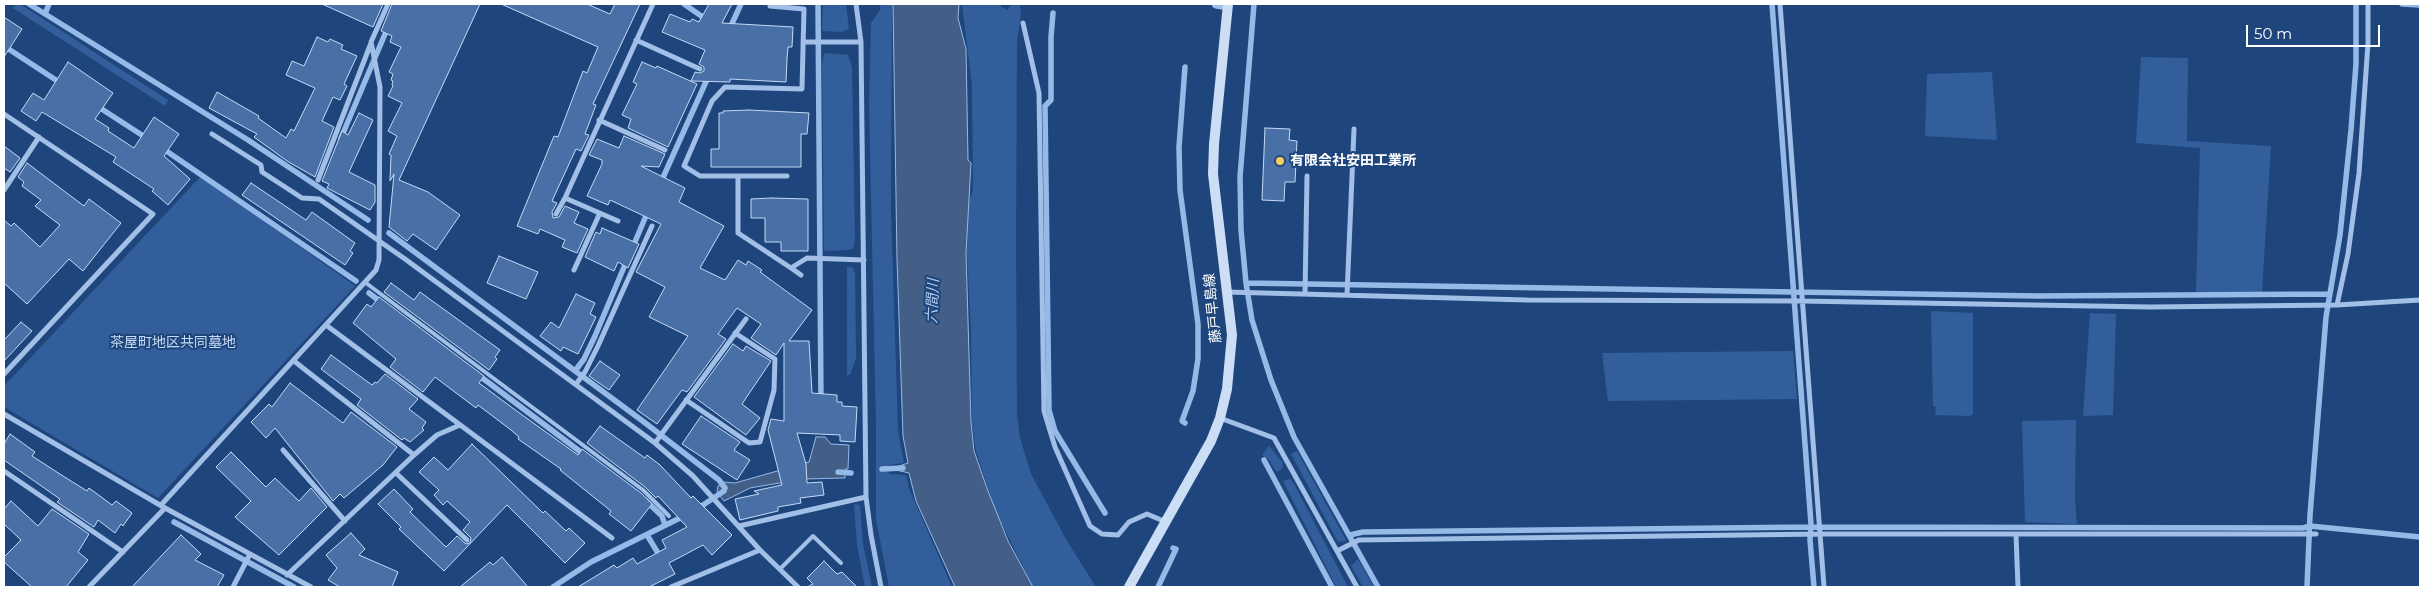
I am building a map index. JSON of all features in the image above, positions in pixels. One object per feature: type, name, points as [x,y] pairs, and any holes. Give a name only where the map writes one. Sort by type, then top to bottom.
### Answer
[{"type":"main road","name":"藤戸早島線","points":[[1129,587],[1196,470],[1220,418],[1227,389],[1232,335],[1214,174],[1214,144],[1228,5]]},
{"type":"street","points":[[318,180],[371,42],[388,4]]},
{"type":"street","points":[[556,214],[653,4]]},
{"type":"street","points":[[856,4],[861,42],[866,497],[881,587]]},
{"type":"street","points":[[1216,4],[1228,5]]},
{"type":"street","points":[[1780,4],[1820,523],[1818,533],[1824,587]]},
{"type":"street","points":[[2331,305],[2348,254],[2359,173],[2368,43],[2368,5]]},
{"type":"street","points":[[770,6],[804,8],[802,89],[725,88],[712,101],[684,166],[700,176],[787,176]]},
{"type":"street","points":[[1023,23],[1039,93],[1044,411],[1055,447],[1090,526],[1102,534],[1118,535],[1129,522],[1147,514],[1166,522]]},
{"type":"street","points":[[636,40],[700,69]]},
{"type":"street","points":[[89,587],[123,552],[376,270],[379,260],[380,243],[380,87],[371,42]]},
{"type":"street","points":[[803,42],[861,42]]},
{"type":"street","points":[[4,114],[153,214],[4,374]]},
{"type":"street","points":[[599,120],[665,150]]},
{"type":"street","points":[[1347,293],[1354,129]]},
{"type":"street","points":[[212,134],[261,166],[262,172],[302,198],[319,199],[657,441],[693,476],[760,550],[798,587]]},
{"type":"street","points":[[4,190],[39,137]]},
{"type":"street","points":[[1305,292],[1307,176]]},
{"type":"street","points":[[738,177],[738,233],[801,275]]},
{"type":"street","points":[[565,198],[618,221]]},
{"type":"street","points":[[574,270],[599,214]]},
{"type":"street","points":[[577,382],[585,372],[652,226]]},
{"type":"street","points":[[791,268],[810,258],[864,260]]},
{"type":"street","points":[[1226,292],[1347,293],[1527,300],[1802,300],[2150,307],[2331,305],[2420,300]]},
{"type":"street","points":[[657,441],[746,319]]},
{"type":"street","points":[[326,326],[612,538]]},
{"type":"street","points":[[686,400],[749,443],[760,442],[774,390],[775,360],[735,333]]},
{"type":"street","points":[[294,361],[414,455]]},
{"type":"street","points":[[4,414],[249,556],[311,587]]},
{"type":"street","points":[[1220,418],[1274,438],[1357,587]]},
{"type":"street","points":[[287,575],[437,435],[460,425]]},
{"type":"street","points":[[283,450],[345,521]]},
{"type":"street","points":[[4,471],[123,552]]},
{"type":"street","points":[[396,473],[467,540]]},
{"type":"street","points":[[739,526],[866,497]]},
{"type":"street","points":[[1338,551],[1359,540],[1818,533],[2315,534]]},
{"type":"street","points":[[2016,534],[2018,587]]},
{"type":"street","points":[[671,587],[760,550]]},
{"type":"street","points":[[232,587],[249,556]]},
{"type":"lane","points":[[366,283],[643,490],[669,516]]},
{"type":"lane","points":[[780,569],[813,536],[841,563]]},
{"type":"green space","points":[[16,4],[20,4],[168,100],[165,106],[13,8]]},
{"type":"green space","points":[[823,4],[846,4],[849,29],[842,32],[822,31]]},
{"type":"green space","points":[[880,4],[892,4],[891,211],[898,431],[904,463],[888,465],[889,474],[906,475],[909,489],[952,587],[889,587],[876,519],[876,425],[869,103],[871,23],[880,10]]},
{"type":"green space","points":[[962,4],[1001,4],[1001,7],[1008,10],[1010,6],[1020,4],[1021,13],[1017,42],[1017,415],[1020,438],[1031,474],[1067,541],[1096,587],[1033,587],[996,512],[976,451],[972,422],[971,330],[967,253],[968,205],[973,190],[972,85]]},
{"type":"green space","points":[[824,53],[848,55],[852,67],[855,241],[853,249],[846,250],[824,251],[822,67]]},
{"type":"green space","points":[[2141,57],[2188,58],[2187,141],[2271,146],[2262,292],[2196,293],[2200,148],[2136,143]]},
{"type":"green space","points":[[1992,72],[1997,140],[1925,136],[1927,74]]},
{"type":"green space","name":"茶屋町地区共同墓地","points":[[201,176],[355,286],[158,498],[4,407],[4,386]]},
{"type":"green space","points":[[847,266],[853,268],[855,273],[856,358],[850,375],[847,375]]},
{"type":"green space","points":[[1931,311],[1973,313],[1973,414],[1970,416],[1935,415],[1936,407],[1933,406]]},
{"type":"green space","points":[[2090,313],[2116,314],[2113,415],[2083,416]]},
{"type":"green space","points":[[1793,351],[1797,399],[1608,401],[1602,353]]},
{"type":"green space","points":[[2076,420],[2075,500],[2077,524],[2025,522],[2022,421]]},
{"type":"green space","points":[[1269,446],[1283,463],[1282,469],[1277,472],[1268,459],[1262,455]]},
{"type":"green space","points":[[1297,451],[1346,541],[1338,542],[1291,454]]},
{"type":"green space","points":[[1290,479],[1348,587],[1336,587],[1283,481]]},
{"type":"green space","points":[[854,504],[860,505],[863,544],[872,587],[865,587],[857,545]]},
{"type":"green space","points":[[1358,559],[1374,587],[1363,587],[1351,566]]},
{"type":"water","name":"六間川","points":[[893,4],[959,4],[958,18],[966,49],[968,160],[971,163],[966,253],[971,422],[974,451],[1008,541],[1033,587],[955,587],[916,501],[909,473],[896,470],[896,467],[908,463],[903,436],[897,259]]},
{"type":"water","points":[[816,437],[825,437],[831,444],[849,445],[848,469],[845,469],[845,478],[803,479],[750,488],[724,501],[717,492],[718,486],[723,482],[735,483],[809,462]]},
{"type":"building","points":[[322,4],[383,4],[373,27]]},
{"type":"building","points":[[392,4],[480,4],[399,180],[428,192],[460,215],[436,250],[413,234],[407,241],[389,227],[394,174],[390,181],[391,155],[389,154],[397,136],[388,131],[402,103],[388,96],[393,86],[393,81],[391,80],[393,74],[389,72],[401,47],[390,42],[392,36],[381,31]]},
{"type":"building","points":[[501,4],[587,4],[610,14],[615,4],[640,4],[593,104],[596,105],[585,134],[589,135],[581,151],[576,149],[552,201],[557,203],[552,212],[553,218],[559,217],[565,206],[579,212],[574,223],[588,229],[577,253],[562,247],[565,240],[540,229],[538,234],[517,226],[554,136],[558,137],[583,71],[587,73],[598,47]]},
{"type":"building","points":[[709,4],[732,4],[722,23],[793,27],[792,47],[788,47],[786,82],[730,79],[730,82],[691,81],[695,72],[700,73],[704,71],[704,67],[699,64],[705,50],[662,32],[670,14],[690,22],[692,19],[699,22]]},
{"type":"building","points":[[4,17],[22,29],[4,57]]},
{"type":"building","points":[[317,37],[328,42],[330,39],[343,45],[341,49],[357,56],[344,84],[347,86],[340,100],[333,97],[322,121],[334,127],[315,177],[287,161],[254,137],[257,134],[209,108],[217,92],[259,116],[258,118],[286,138],[291,129],[294,131],[315,88],[286,75],[292,61],[304,66]]},
{"type":"building","points":[[68,62],[113,93],[95,119],[109,128],[108,131],[134,148],[154,117],[179,134],[164,156],[190,179],[168,205],[152,191],[154,189],[113,162],[116,157],[42,112],[36,121],[21,111],[33,93],[44,100]]},
{"type":"building","points":[[642,62],[656,68],[657,66],[697,84],[668,147],[628,128],[631,119],[622,115],[637,84],[633,82]]},
{"type":"building","points":[[749,110],[809,113],[807,134],[801,134],[801,167],[711,167],[711,149],[719,149],[719,113],[723,113],[723,111]]},
{"type":"building","points":[[359,113],[373,120],[349,172],[375,185],[375,202],[370,210],[327,188],[329,184],[322,181],[342,131],[348,135]]},
{"type":"building","name":"有限会社安田工業所","points":[[1265,128],[1290,129],[1289,140],[1297,141],[1295,182],[1285,182],[1284,201],[1262,200]]},
{"type":"building","points":[[624,136],[665,154],[659,167],[641,166],[685,188],[679,202],[724,226],[700,268],[725,280],[738,260],[746,265],[748,261],[812,310],[789,341],[809,341],[812,393],[837,395],[837,402],[842,402],[842,406],[857,407],[855,442],[840,441],[840,435],[797,433],[806,464],[807,483],[822,482],[824,495],[800,498],[801,503],[778,507],[778,511],[740,520],[735,499],[759,494],[754,491],[782,485],[768,430],[771,419],[784,421],[784,343],[776,355],[751,338],[761,324],[737,308],[718,334],[726,339],[687,392],[682,390],[657,424],[637,410],[688,336],[649,317],[665,287],[636,272],[661,224],[610,200],[608,205],[587,196],[602,164],[602,160],[589,155],[597,139],[619,148]]},
{"type":"building","points":[[4,146],[20,158],[10,172],[4,168]]},
{"type":"building","points":[[27,163],[84,206],[89,199],[121,223],[83,271],[69,259],[27,304],[4,283],[4,220],[11,226],[14,223],[40,247],[60,225],[35,206],[41,200],[22,186],[24,182],[18,177]]},
{"type":"building","points":[[251,183],[306,220],[312,212],[355,243],[350,251],[353,253],[345,265],[242,195]]},
{"type":"building","points":[[751,199],[808,199],[808,251],[781,251],[781,242],[765,242],[765,218],[751,218]]},
{"type":"building","points":[[602,228],[639,244],[628,268],[618,262],[614,271],[585,257],[596,232],[600,234]]},
{"type":"building","points":[[499,256],[538,272],[526,299],[487,283]]},
{"type":"building","points":[[391,283],[414,300],[420,292],[500,350],[495,357],[497,359],[489,370],[384,292]]},
{"type":"building","points":[[576,294],[595,303],[590,314],[596,317],[578,354],[563,347],[561,351],[540,336],[551,322],[559,328]]},
{"type":"building","points":[[379,297],[484,376],[479,383],[578,455],[582,449],[641,493],[652,504],[631,531],[609,514],[611,511],[561,469],[518,439],[519,437],[511,430],[478,405],[476,408],[435,377],[423,392],[390,367],[396,359],[353,323],[367,304],[371,307]]},
{"type":"building","points":[[21,322],[32,331],[4,361],[4,340]]},
{"type":"building","points":[[733,344],[743,351],[746,346],[771,361],[742,404],[760,418],[746,435],[694,397]]},
{"type":"building","points":[[331,355],[372,385],[375,382],[377,383],[385,374],[418,399],[409,409],[426,422],[422,428],[424,430],[410,442],[404,438],[402,440],[357,405],[361,399],[321,369]]},
{"type":"building","points":[[600,361],[620,375],[609,390],[589,376]]},
{"type":"building","points":[[290,383],[343,423],[351,412],[397,447],[383,465],[344,498],[340,494],[333,501],[275,428],[266,438],[251,422],[269,404],[272,407]]},
{"type":"building","points":[[701,416],[740,442],[734,450],[750,460],[737,480],[682,444]]},
{"type":"building","points":[[600,426],[645,458],[647,455],[660,465],[691,498],[693,496],[732,535],[712,555],[703,545],[669,563],[675,574],[649,587],[578,587],[614,565],[617,568],[633,558],[637,564],[666,548],[662,540],[687,527],[658,496],[656,498],[645,487],[587,443]]},
{"type":"building","points":[[10,434],[35,452],[32,456],[87,491],[89,488],[112,505],[116,501],[132,513],[123,526],[121,524],[115,533],[98,520],[94,527],[57,502],[60,499],[4,460],[4,444]]},
{"type":"building","points":[[472,444],[543,513],[545,511],[566,531],[569,528],[585,543],[565,563],[507,505],[444,571],[399,529],[401,527],[378,504],[394,489],[413,509],[410,512],[446,547],[457,536],[466,544],[470,543],[471,538],[463,530],[470,522],[447,501],[443,505],[434,495],[439,490],[419,472],[434,457],[448,470]]},
{"type":"building","points":[[231,452],[266,487],[275,478],[299,501],[311,488],[327,507],[279,555],[235,517],[251,501],[216,467]]},
{"type":"building","points":[[11,501],[38,526],[52,509],[89,534],[78,552],[88,560],[66,587],[32,587],[4,562],[4,557],[21,540],[4,524],[4,509]]},
{"type":"building","points":[[351,533],[365,549],[359,555],[398,572],[392,587],[340,587],[328,580],[337,568],[326,555]]},
{"type":"building","points":[[181,535],[201,554],[195,560],[224,575],[217,587],[132,587]]},
{"type":"building","points":[[502,557],[528,587],[460,587],[490,562],[493,565]]},
{"type":"building","points":[[824,561],[837,574],[842,572],[857,587],[807,587],[813,584],[807,578]]},
{"type":"waterway","points":[[29,4],[248,140],[368,220]]},
{"type":"waterway","points":[[45,14],[49,4]]},
{"type":"waterway","points":[[684,4],[707,20]]},
{"type":"waterway","points":[[729,30],[741,4]]},
{"type":"waterway","points":[[818,4],[821,402]]},
{"type":"waterway","points":[[1254,4],[1240,177],[1241,230],[1252,320],[1271,380],[1294,437],[1378,587]]},
{"type":"waterway","points":[[1772,4],[1811,524],[1810,540],[1814,587]]},
{"type":"waterway","points":[[2307,587],[2310,515],[2326,317],[2340,235],[2351,130],[2356,64],[2356,4]]},
{"type":"waterway","points":[[2402,4],[2420,5]]},
{"type":"waterway","points":[[1053,13],[1051,100],[1045,106],[1049,410],[1055,431],[1105,513]]},
{"type":"waterway","points":[[341,138],[388,27]]},
{"type":"waterway","points":[[4,46],[62,84]]},
{"type":"waterway","points":[[1185,67],[1179,147],[1180,190],[1198,324],[1198,359],[1193,391],[1182,421],[1185,423]]},
{"type":"waterway","points":[[661,182],[709,75]]},
{"type":"waterway","points":[[97,106],[148,139]]},
{"type":"waterway","points":[[162,148],[356,281]]},
{"type":"waterway","points":[[632,249],[648,211]]},
{"type":"waterway","points":[[389,233],[644,422],[719,480],[725,488]]},
{"type":"waterway","points":[[575,371],[584,359],[595,336],[627,260]]},
{"type":"waterway","points":[[1246,283],[2037,296],[2329,294]]},
{"type":"waterway","points":[[369,293],[382,303]]},
{"type":"waterway","points":[[477,374],[586,456]]},
{"type":"waterway","points":[[1264,460],[1332,587]]},
{"type":"waterway","points":[[882,469],[903,468]]},
{"type":"waterway","points":[[838,472],[851,473]]},
{"type":"waterway","points":[[697,509],[724,491]]},
{"type":"waterway","points":[[645,500],[662,516],[665,525]]},
{"type":"waterway","points":[[553,587],[591,562],[684,516]]},
{"type":"waterway","points":[[174,522],[294,587]]},
{"type":"waterway","points":[[1350,535],[1363,532],[1811,527],[2303,528],[2310,526],[2420,537]]},
{"type":"waterway","points":[[647,535],[661,558]]},
{"type":"waterway","points":[[1158,587],[1176,549],[1173,548]]},
{"type":"place","name":"有限会社安田工業所","points":[[1280,161]]}]
